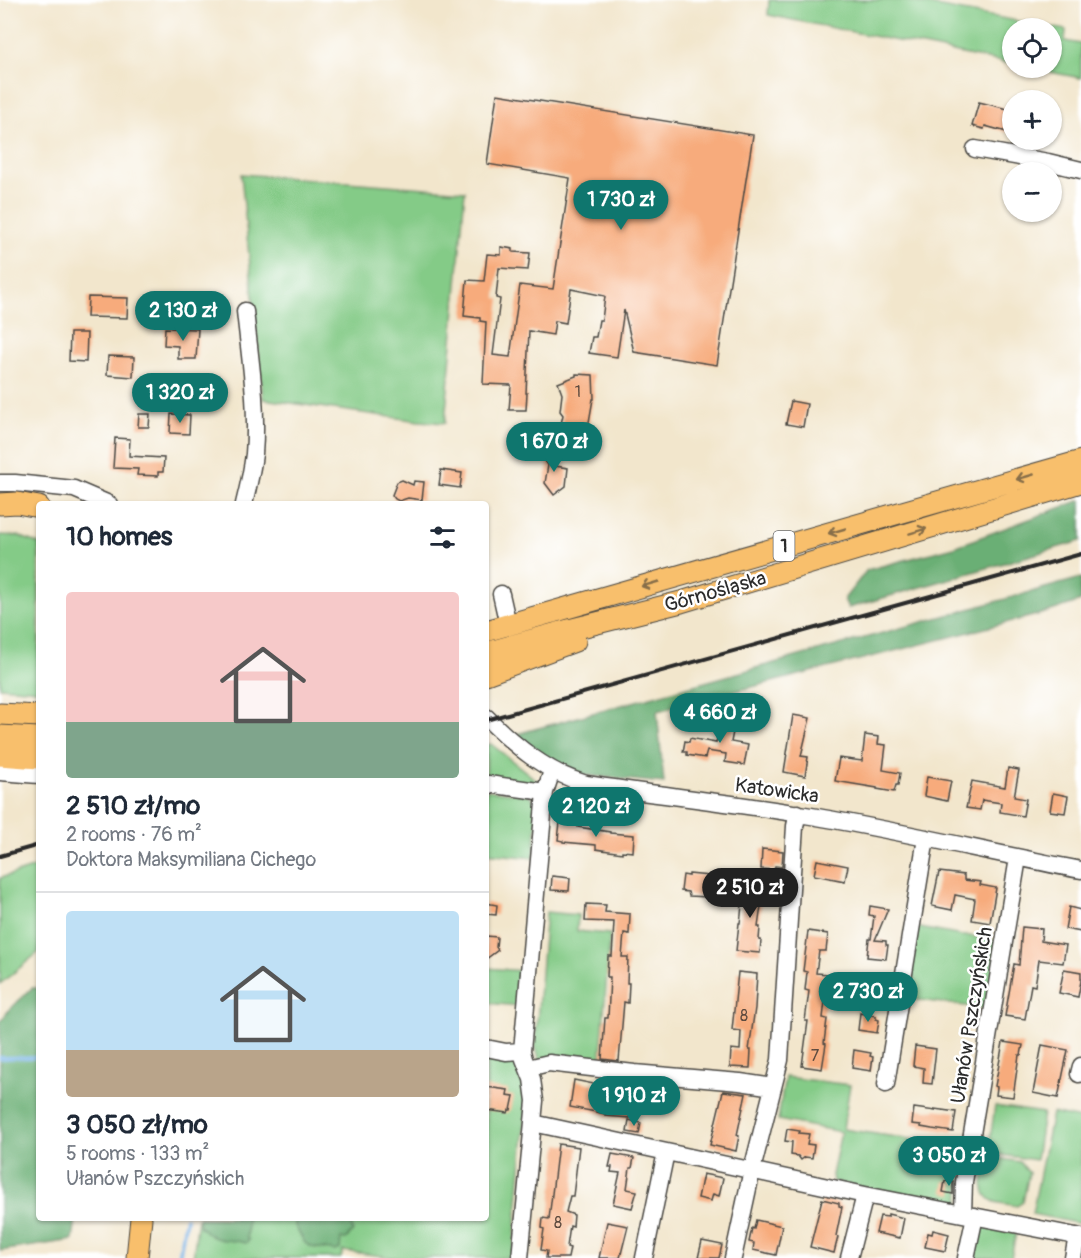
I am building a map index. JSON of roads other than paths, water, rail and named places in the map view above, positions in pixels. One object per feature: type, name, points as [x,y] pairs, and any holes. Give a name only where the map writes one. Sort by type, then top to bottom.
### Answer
[{"type":"main road","name":"Górnośląska","points":[[489,630],[1081,461]]},
{"type":"main road","name":"Górnośląska","points":[[489,652],[681,602],[1081,482]]},
{"type":"main road","points":[[0,504],[17,503],[36,506]]},
{"type":"main road","points":[[489,673],[681,602]]},
{"type":"main road","points":[[6,713],[36,716]]},
{"type":"main road","points":[[0,736],[36,738]]},
{"type":"main road","points":[[0,755],[36,758]]},
{"type":"main road","points":[[137,1258],[141,1221]]},
{"type":"street","points":[[975,149],[1081,170]]},
{"type":"street","points":[[245,311],[255,425],[254,455],[245,501]]},
{"type":"street","points":[[0,483],[74,489],[102,501]]},
{"type":"street","points":[[501,594],[508,625]]},
{"type":"street","name":"Katowicka","points":[[489,720],[533,758],[552,771],[586,784],[798,813],[1081,870]]},
{"type":"street","points":[[520,1258],[535,1090],[525,1060],[545,792],[552,771]]},
{"type":"street","points":[[0,772],[36,775]]},
{"type":"street","points":[[489,784],[545,792]]},
{"type":"street","points":[[733,1258],[752,1170],[780,1060],[795,826],[798,813]]},
{"type":"street","points":[[886,1084],[926,838]]},
{"type":"street","name":"Ułanów Pszczyńskich","points":[[966,1258],[969,1215],[964,1182],[1018,858]]},
{"type":"street","points":[[489,1049],[507,1052],[525,1060],[773,1087]]},
{"type":"street","points":[[533,1124],[865,1195],[1079,1237],[1073,1258]]},
{"type":"street","points":[[644,1258],[666,1152]]},
{"type":"street","points":[[849,1258],[865,1195]]},
{"type":"waterway","points":[[0,1058],[36,1057]]},
{"type":"waterway","points":[[179,1258],[185,1221]]},
{"type":"railway","points":[[489,719],[1081,554]]},
{"type":"railway","points":[[0,856],[36,846]]}]
